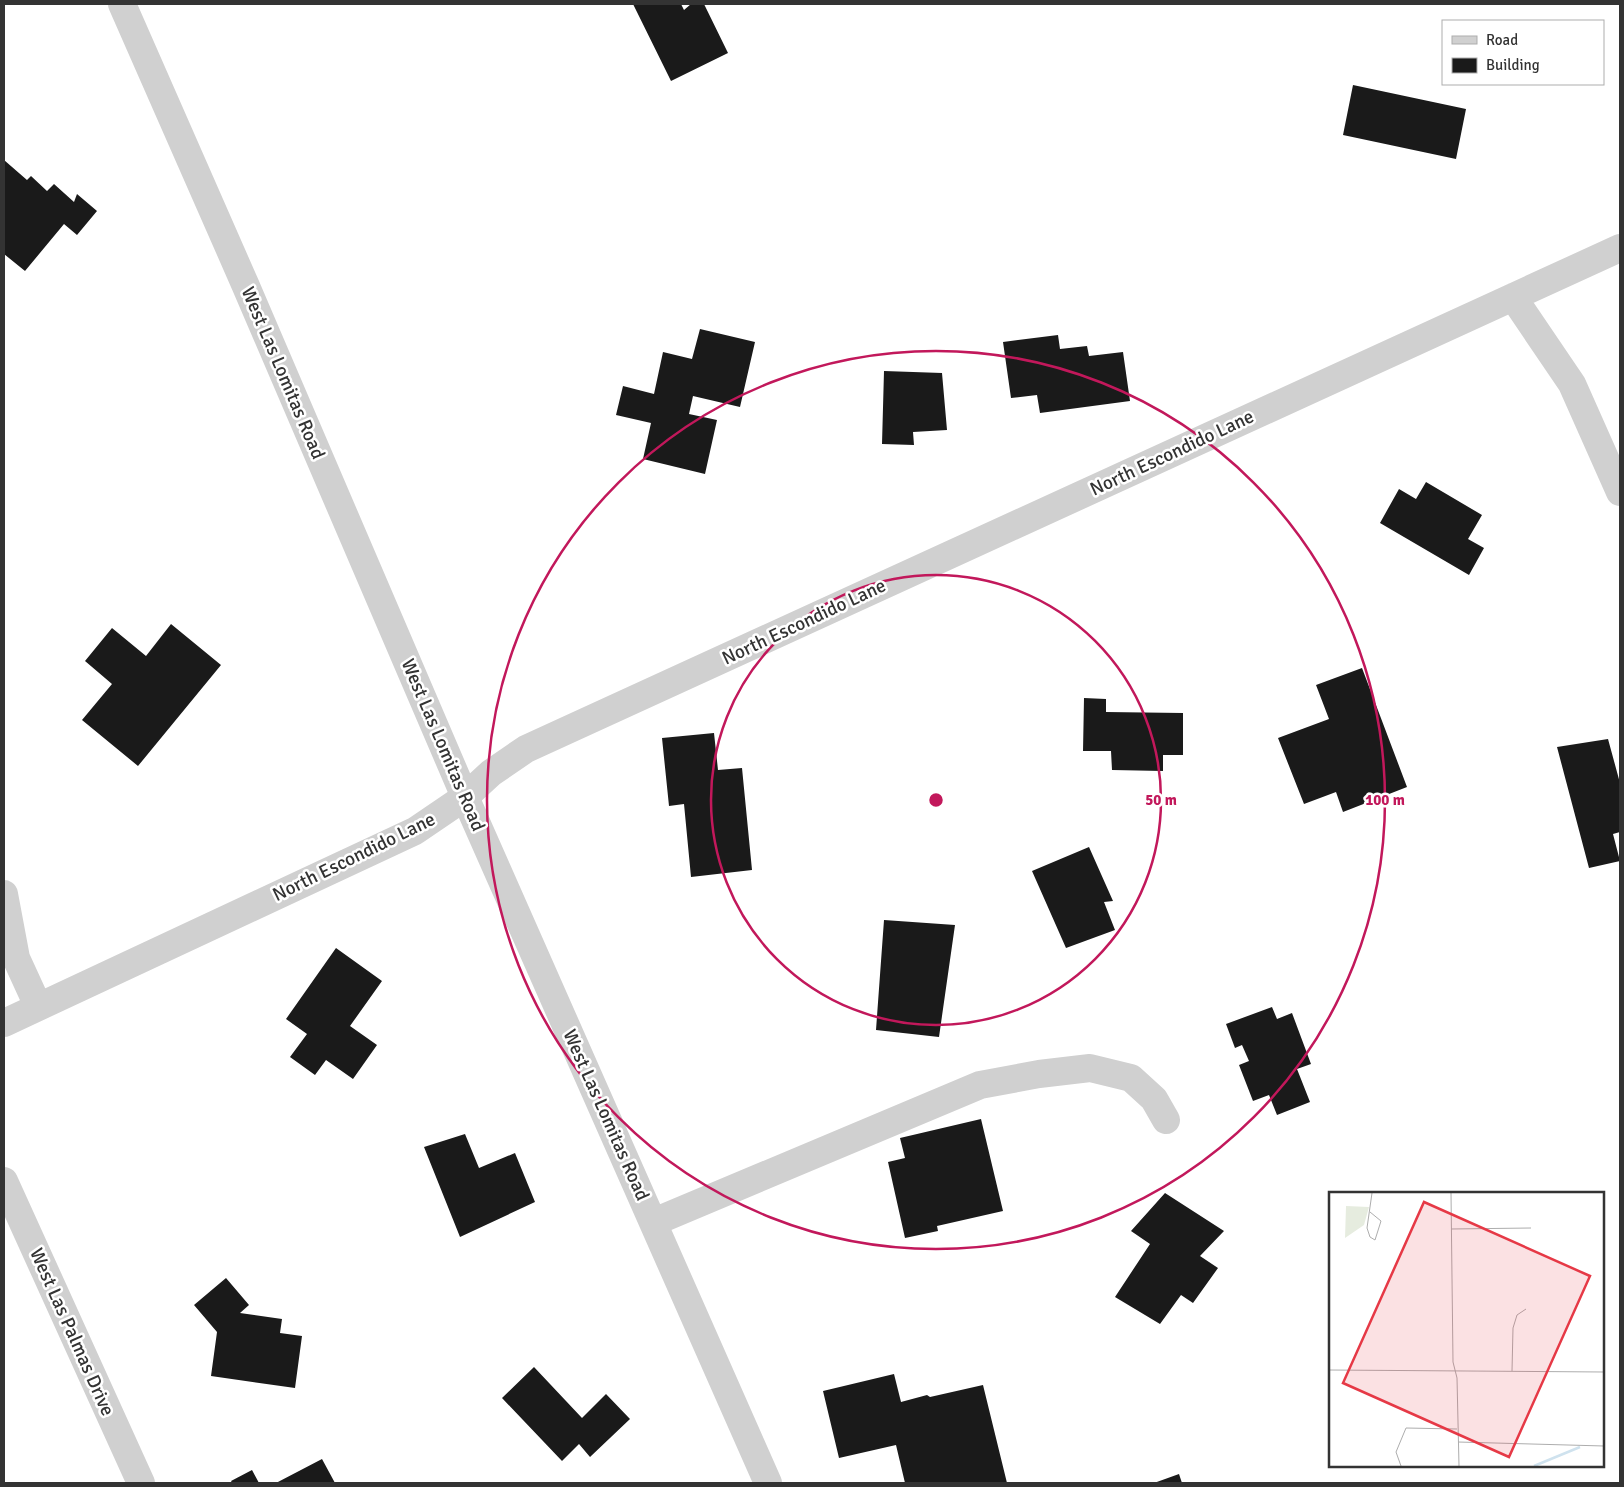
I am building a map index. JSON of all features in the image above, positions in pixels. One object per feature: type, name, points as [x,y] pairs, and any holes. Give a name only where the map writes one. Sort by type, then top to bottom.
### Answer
[{"type":"street","name":"West Las Lomitas Road","points":[[122,4],[245,284],[465,797],[768,1483]]},
{"type":"street","name":"North Escondido Lane","points":[[4,1023],[415,831],[465,797],[491,772],[526,748],[1620,248]]},
{"type":"street","points":[[1513,297],[1572,384],[1620,492]]},
{"type":"street","points":[[4,894],[16,958],[38,1006]]},
{"type":"street","points":[[654,1222],[980,1085],[1039,1074],[1090,1068],[1131,1078],[1154,1099],[1166,1120]]},
{"type":"street","name":"West Las Palmas Drive","points":[[4,1181],[141,1483]]},
{"type":"building","points":[[633,4],[681,4],[684,10],[691,4],[704,4],[728,53],[671,81]]},
{"type":"building","points":[[1353,85],[1466,109],[1456,159],[1343,135]]},
{"type":"building","points":[[4,160],[27,180],[31,176],[47,191],[54,184],[74,202],[77,194],[97,211],[77,235],[64,224],[25,271],[4,254]]},
{"type":"building","points":[[700,329],[755,342],[740,407],[693,396],[689,414],[717,420],[705,474],[643,459],[651,423],[616,415],[623,386],[654,394],[663,352],[692,359]]},
{"type":"building","points":[[1058,335],[1060,349],[1087,346],[1089,356],[1123,352],[1130,401],[1040,413],[1037,395],[1011,398],[1003,342]]},
{"type":"building","points":[[884,371],[942,373],[947,430],[913,432],[914,445],[882,444]]},
{"type":"building","points":[[1426,482],[1482,515],[1468,539],[1484,548],[1469,575],[1380,523],[1399,489],[1416,499]]},
{"type":"building","points":[[171,624],[221,665],[138,766],[82,720],[112,684],[85,661],[112,628],[146,656]]},
{"type":"building","points":[[1362,668],[1407,787],[1343,812],[1336,792],[1304,804],[1278,738],[1329,719],[1316,685]]},
{"type":"building","points":[[1084,698],[1106,699],[1106,712],[1183,713],[1183,755],[1163,755],[1163,771],[1112,770],[1111,751],[1083,751]]},
{"type":"building","points":[[714,733],[718,770],[742,768],[752,870],[691,877],[684,804],[669,806],[662,738]]},
{"type":"building","points":[[1608,739],[1620,783],[1620,832],[1613,834],[1620,861],[1589,868],[1557,747]]},
{"type":"building","points":[[1089,847],[1113,901],[1104,902],[1115,930],[1066,948],[1032,871]]},
{"type":"building","points":[[884,920],[955,925],[939,1037],[876,1030]]},
{"type":"building","points":[[336,948],[382,981],[350,1026],[377,1045],[353,1079],[326,1060],[315,1075],[290,1057],[307,1034],[286,1019]]},
{"type":"building","points":[[1272,1007],[1277,1019],[1292,1013],[1311,1064],[1297,1069],[1310,1102],[1277,1115],[1269,1095],[1253,1101],[1239,1065],[1249,1061],[1242,1045],[1235,1048],[1226,1024]]},
{"type":"building","points":[[981,1119],[1003,1211],[937,1226],[938,1231],[905,1238],[888,1162],[905,1158],[900,1138]]},
{"type":"building","points":[[465,1134],[479,1168],[515,1153],[535,1202],[460,1237],[424,1147]]},
{"type":"building","points":[[1165,1193],[1224,1231],[1200,1256],[1218,1268],[1193,1303],[1181,1295],[1160,1324],[1115,1297],[1150,1244],[1131,1231]]},
{"type":"building","points":[[226,1278],[249,1305],[240,1313],[282,1319],[280,1333],[302,1336],[295,1388],[211,1376],[217,1332],[194,1305]]},
{"type":"building","points":[[534,1367],[582,1418],[606,1394],[630,1419],[590,1457],[579,1444],[562,1461],[502,1398]]},
{"type":"building","points":[[894,1374],[901,1402],[927,1395],[930,1397],[983,1385],[1007,1483],[905,1483],[896,1445],[839,1458],[823,1391]]},
{"type":"building","points":[[322,1459],[335,1483],[276,1483]]},
{"type":"building","points":[[252,1470],[259,1483],[232,1483],[231,1481]]},
{"type":"building","points":[[1179,1474],[1182,1483],[1154,1483]]}]
